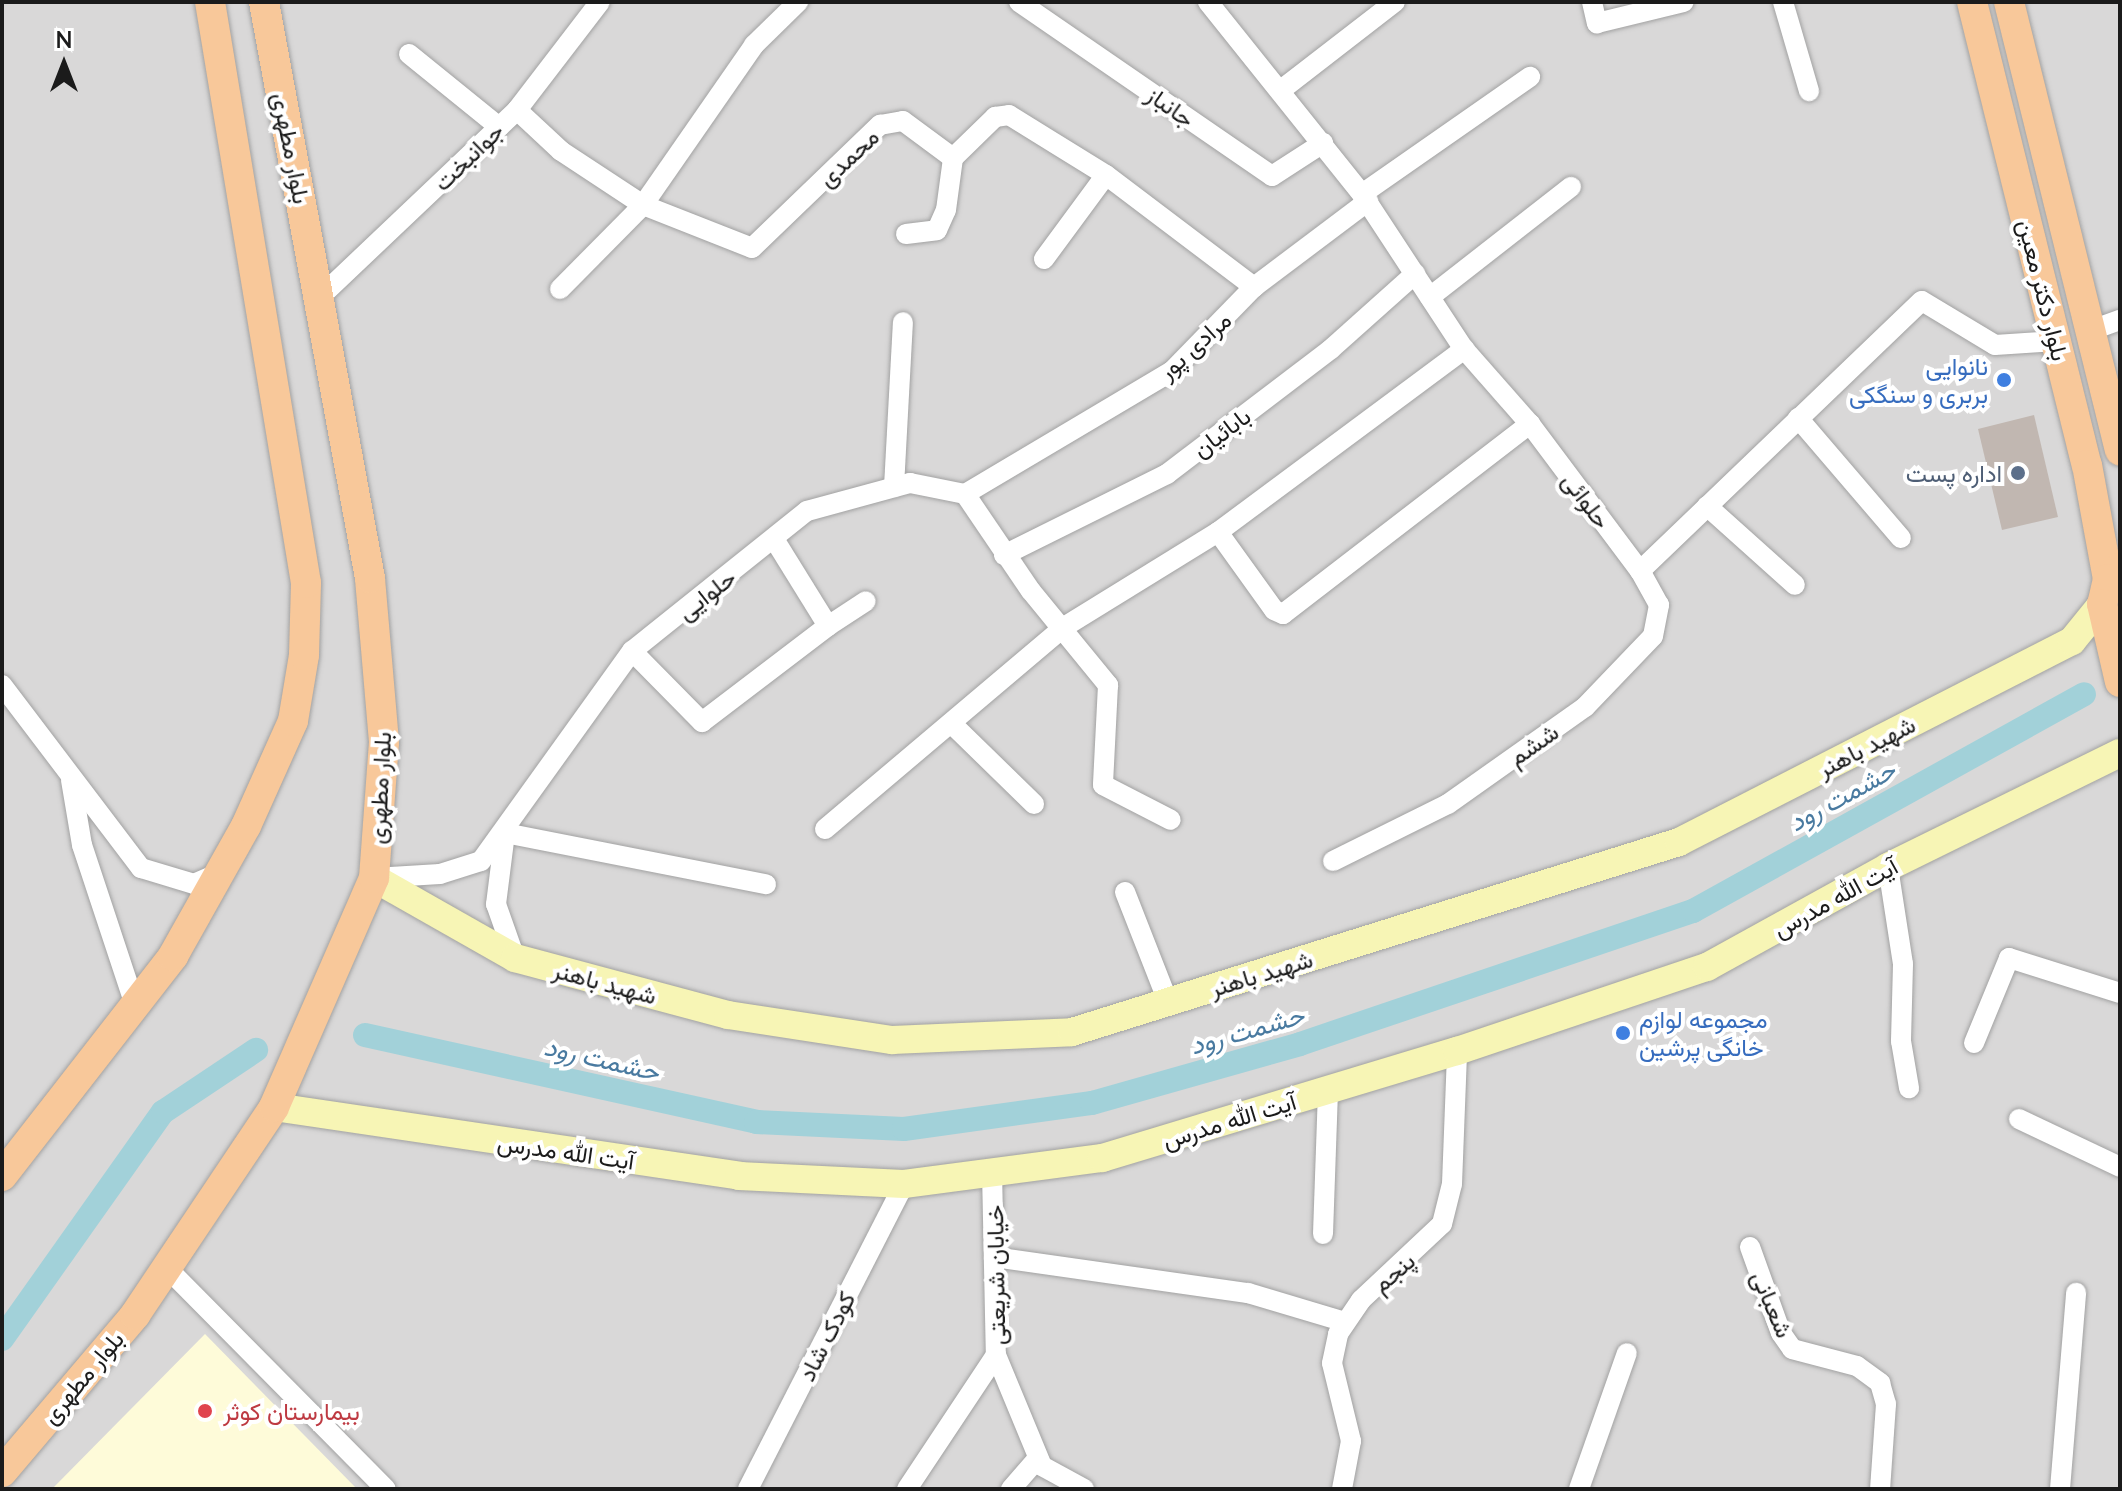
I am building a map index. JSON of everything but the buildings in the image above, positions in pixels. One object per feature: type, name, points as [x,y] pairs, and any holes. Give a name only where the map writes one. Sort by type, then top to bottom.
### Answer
[{"type":"main road","points":[[2,1176],[173,956],[219,873],[293,721],[304,655],[306,583],[210,2]]},
{"type":"main road","name":"بلوار مطهری","points":[[2,1472],[135,1315],[274,1107],[374,878],[384,742],[370,578],[264,2]]},
{"type":"main road","name":"بلوار دکتر معین","points":[[1972,2],[2056,341],[2110,584],[2120,682]]},
{"type":"main road","name":"بلوار دکتر معین","points":[[2009,2],[2106,325],[2120,450]]},
{"type":"main road","name":"شهید باهنر","points":[[374,878],[515,958],[728,1015],[892,1040],[1072,1032],[1679,842],[2072,641],[2110,584]]},
{"type":"main road","name":"آیت الله مدرس","points":[[274,1107],[739,1176],[904,1184],[1102,1158],[1457,1051],[1707,967],[1888,867],[2120,753]]},
{"type":"street","points":[[560,289],[643,205],[754,45],[798,2]]},
{"type":"street","name":"جانباز","points":[[1019,2],[1272,176],[1323,143]]},
{"type":"street","name":"حلوائی","points":[[1208,2],[1365,197],[1464,349],[1530,424],[1640,571]]},
{"type":"street","points":[[1281,90],[1395,2]]},
{"type":"street","points":[[1592,2],[1597,23],[1684,2]]},
{"type":"street","points":[[1783,2],[1809,91]]},
{"type":"street","name":"جوانبخت","points":[[320,297],[517,110],[594,4]]},
{"type":"street","points":[[409,54],[499,127]]},
{"type":"street","name":"مرادی پور","points":[[965,494],[1172,371],[1254,287],[1365,197],[1530,77]]},
{"type":"street","name":"محمدی","points":[[517,110],[561,151],[643,205],[752,248],[880,125],[903,121],[953,158]]},
{"type":"street","points":[[906,234],[937,230],[946,210],[953,158],[995,117],[1009,115],[1106,175],[1254,287]]},
{"type":"street","points":[[1044,259],[1106,175]]},
{"type":"street","points":[[1430,297],[1571,187]]},
{"type":"street","name":"بابائیان","points":[[1004,555],[1167,474],[1331,349],[1415,274]]},
{"type":"street","points":[[1640,571],[1922,301],[1995,345],[2056,341]]},
{"type":"street","points":[[894,487],[903,322]]},
{"type":"street","points":[[825,829],[1064,627],[1218,532],[1464,349]]},
{"type":"street","points":[[1798,418],[1901,538]]},
{"type":"street","points":[[1218,532],[1274,610],[1283,614],[1530,424]]},
{"type":"street","name":"حلوایی","points":[[374,878],[440,874],[481,861],[505,833],[632,651],[807,511],[910,483],[965,494]]},
{"type":"street","points":[[965,494],[1004,555],[1108,685],[1103,785],[1171,820]]},
{"type":"street","points":[[1707,506],[1795,585]]},
{"type":"street","points":[[774,539],[828,626]]},
{"type":"street","name":"ششم","points":[[1333,861],[1448,804],[1585,707],[1653,636],[1659,605],[1640,571]]},
{"type":"street","points":[[632,651],[702,722],[828,626],[866,601]]},
{"type":"street","points":[[2,685],[71,780],[141,868],[194,884],[219,873]]},
{"type":"street","points":[[951,723],[1034,804]]},
{"type":"street","points":[[71,780],[82,845],[135,1005]]},
{"type":"street","points":[[515,958],[496,904],[505,833],[766,884]]},
{"type":"street","points":[[1888,867],[1903,964],[1901,1041],[1909,1088]]},
{"type":"street","points":[[1125,892],[1168,1002]]},
{"type":"street","points":[[1974,1043],[2009,958],[2120,993]]},
{"type":"street","name":"پنجم","points":[[1342,1489],[1351,1441],[1332,1363],[1345,1322],[1361,1300],[1442,1224],[1452,1184],[1457,1051]]},
{"type":"street","points":[[1323,1234],[1328,1090]]},
{"type":"street","points":[[2019,1119],[2120,1167]]},
{"type":"street","name":"خیابان شریعتی","points":[[992,1171],[996,1355],[1038,1458]]},
{"type":"street","name":"کودک شاد","points":[[748,1489],[904,1184]]},
{"type":"street","name":"شعبانی","points":[[1750,1247],[1781,1333],[1792,1349],[1857,1366],[1880,1383],[1886,1404],[1880,1489]]},
{"type":"street","points":[[994,1257],[1248,1293],[1345,1322]]},
{"type":"street","points":[[167,1268],[386,1489]]},
{"type":"street","points":[[2060,1489],[2076,1293]]},
{"type":"street","points":[[1579,1489],[1627,1353]]},
{"type":"street","points":[[907,1489],[996,1355]]},
{"type":"street","points":[[1011,1489],[1038,1458],[1042,1466],[1084,1489]]},
{"type":"shaded area","points":[[2,2],[2120,2],[2120,1489],[2,1489]]},
{"type":"shaded area","name":"بیمارستان کوثر","points":[[205,1334],[357,1489],[52,1489]]},
{"type":"waterway","name":"حشمت رود","points":[[365,1035],[756,1122],[904,1129],[1092,1103],[1300,1044],[1693,911],[2084,694]]},
{"type":"waterway","points":[[2,1339],[163,1112],[256,1050]]},
{"type":"place","name":"نانوایی بربری و سنگکی","points":[[2004,380]]},
{"type":"place","name":"اداره پست","points":[[2018,473]]},
{"type":"place","name":"مجموعه لوازم خانگی پرشین","points":[[1623,1033]]},
{"type":"place","name":"بیمارستان کوثر","points":[[205,1411]]}]
